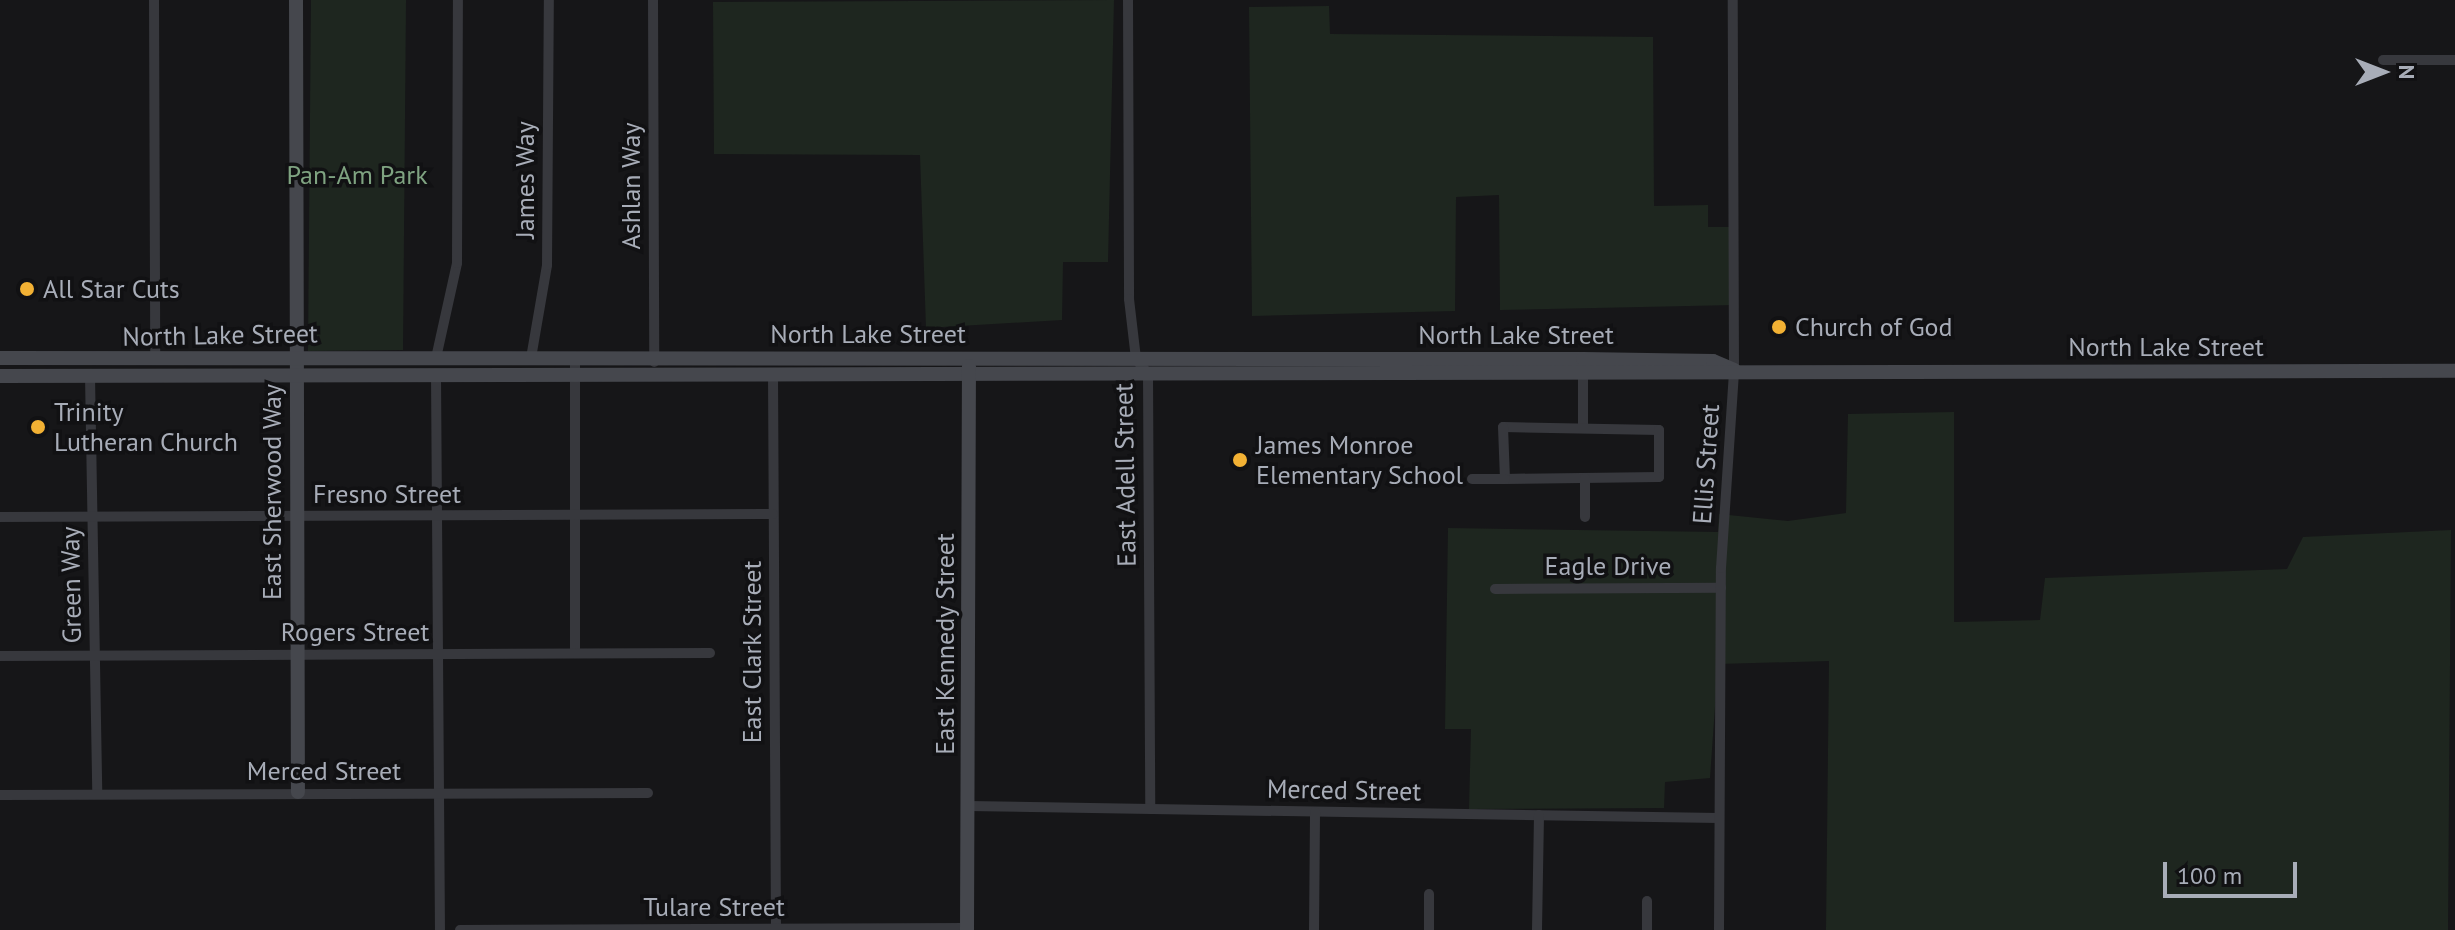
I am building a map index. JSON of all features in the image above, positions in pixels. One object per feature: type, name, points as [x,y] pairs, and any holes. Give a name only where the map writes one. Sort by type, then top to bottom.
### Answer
[{"type":"street","points":[[154,0],[155,360]]},
{"type":"street","name":"East Sherwood Way","points":[[296,0],[298,792]]},
{"type":"street","points":[[436,358],[457,263],[458,0]]},
{"type":"street","name":"James Way","points":[[531,358],[547,265],[549,0]]},
{"type":"street","name":"Ashlan Way","points":[[653,0],[654,373]]},
{"type":"street","name":"East Adell Street","points":[[1128,0],[1129,299],[1136,359],[1148,374],[1150,809]]},
{"type":"street","name":"Ellis Street","points":[[1719,930],[1721,588],[1734,370],[1733,0]]},
{"type":"street","points":[[2383,60],[2455,60]]},
{"type":"street","name":"North Lake Street","points":[[0,358],[155,360],[436,375],[575,367],[654,357],[1281,359],[1583,366]]},
{"type":"street","name":"East Kennedy Street","points":[[967,929],[969,357]]},
{"type":"street","name":"North Lake Street","points":[[0,376],[90,376],[436,358],[531,358],[575,367],[654,373],[773,375],[1298,374],[1713,361],[1734,370],[2455,371]]},
{"type":"street","points":[[1281,359],[1298,374]]},
{"type":"street","points":[[1583,366],[1583,428]]},
{"type":"street","points":[[575,367],[575,653]]},
{"type":"street","points":[[436,375],[440,930]]},
{"type":"street","name":"East Clark Street","points":[[773,375],[776,929]]},
{"type":"street","name":"Green Way","points":[[90,376],[97,793]]},
{"type":"street","points":[[1472,479],[1505,479],[1659,477],[1659,430],[1503,427],[1505,479]]},
{"type":"street","points":[[1585,478],[1585,517]]},
{"type":"street","name":"Fresno Street","points":[[0,517],[773,514]]},
{"type":"street","name":"Eagle Drive","points":[[1495,589],[1721,588]]},
{"type":"street","name":"Rogers Street","points":[[0,656],[710,653]]},
{"type":"street","name":"Merced Street","points":[[0,795],[648,793]]},
{"type":"street","name":"Merced Street","points":[[968,806],[1719,818]]},
{"type":"street","points":[[1314,930],[1315,812]]},
{"type":"street","points":[[1537,930],[1539,815]]},
{"type":"street","points":[[1429,894],[1429,930]]},
{"type":"street","points":[[1647,901],[1647,930]]},
{"type":"street","name":"Tulare Street","points":[[460,930],[967,929]]},
{"type":"green space","name":"Pan-Am Park","points":[[311,0],[406,0],[403,350],[308,351]]},
{"type":"green space","points":[[1114,0],[1108,262],[1063,262],[1062,320],[926,328],[920,155],[714,154],[713,2]]},
{"type":"green space","points":[[1329,6],[1330,34],[1653,37],[1654,206],[1708,205],[1708,227],[1731,227],[1735,305],[1500,310],[1499,195],[1456,197],[1455,311],[1252,316],[1249,7]]},
{"type":"green space","points":[[1954,412],[1954,622],[2040,620],[2045,578],[2287,569],[2303,537],[2451,530],[2448,930],[1826,930],[1829,661],[1718,664],[1710,778],[1665,782],[1664,808],[1469,809],[1471,729],[1445,729],[1448,528],[1718,532],[1719,514],[1788,521],[1846,513],[1848,414]]},
{"type":"place","name":"All Star Cuts","points":[[27,289]]},
{"type":"place","name":"Church of God","points":[[1779,327]]},
{"type":"place","name":"Trinity Lutheran Church","points":[[38,427]]},
{"type":"place","name":"James Monroe Elementary School","points":[[1240,460]]}]
